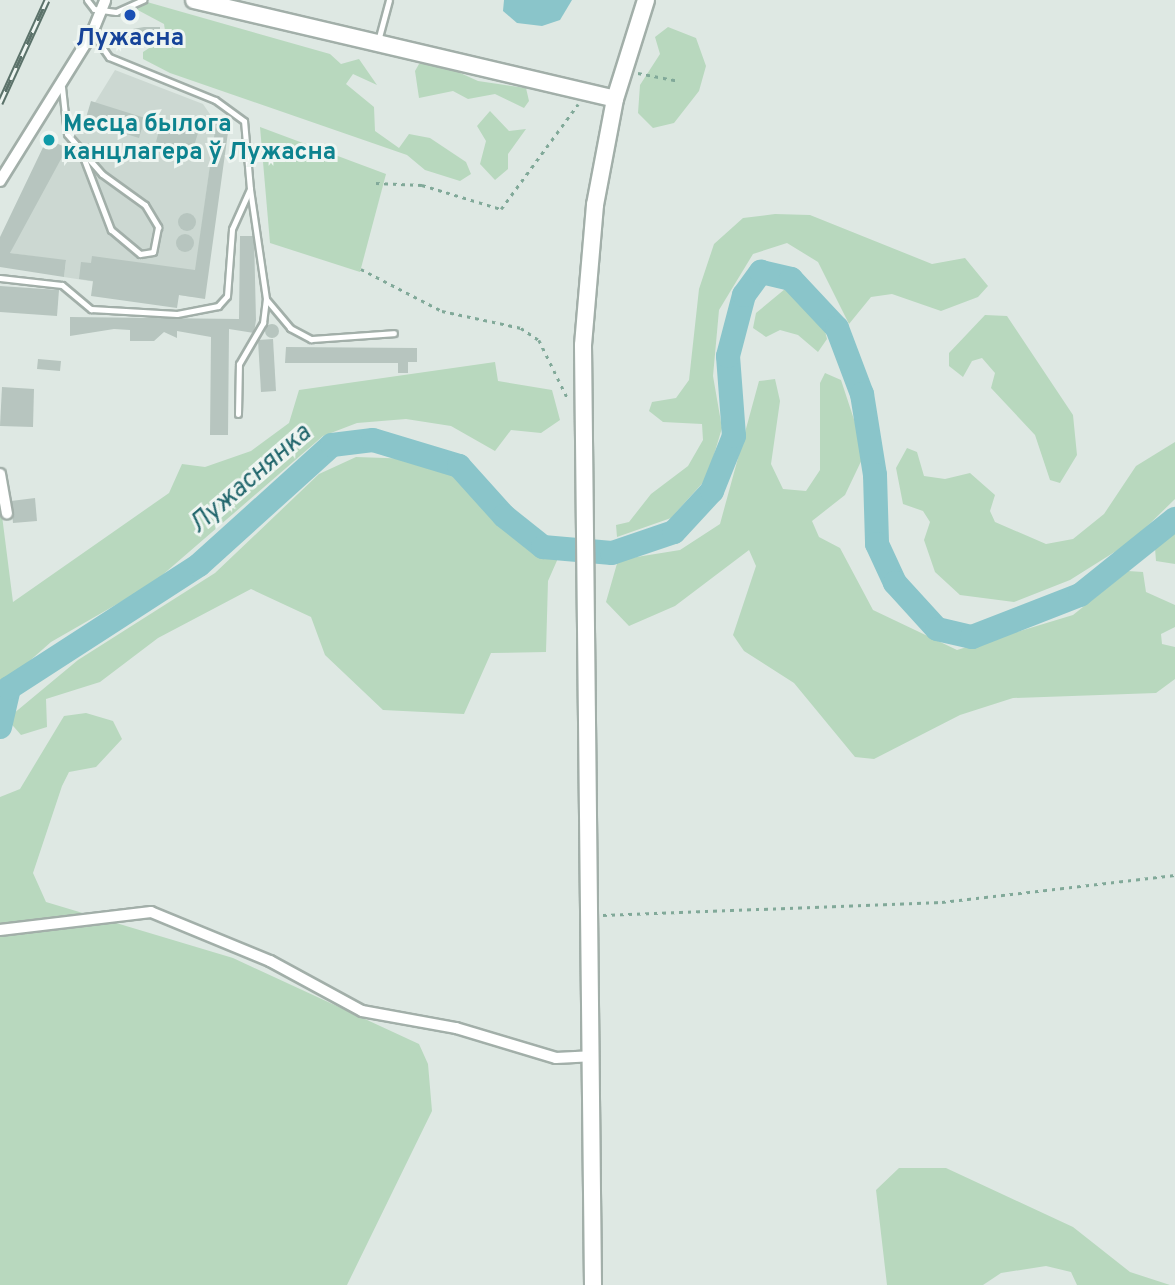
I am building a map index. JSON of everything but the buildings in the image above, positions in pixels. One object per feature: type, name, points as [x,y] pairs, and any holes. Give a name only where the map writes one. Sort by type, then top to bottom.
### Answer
[{"type":"main road","points":[[194,0],[615,99]]},
{"type":"main road","points":[[593,1285],[584,606],[584,452],[589,270],[615,99],[646,0]]},
{"type":"street","points":[[0,181],[92,33],[105,0]]},
{"type":"street","points":[[0,474],[7,513]]},
{"type":"street","points":[[0,930],[151,912],[270,961],[362,1011],[456,1028],[556,1058],[590,1056]]},
{"type":"lane","points":[[87,0],[100,11],[116,12],[143,0]]},
{"type":"lane","points":[[378,44],[389,0]]},
{"type":"lane","points":[[92,33],[109,57],[215,100],[244,121],[250,188],[267,299],[263,323],[239,364],[238,414]]},
{"type":"lane","points":[[61,80],[67,134],[80,149],[145,205],[158,227],[153,252],[140,254],[111,230],[80,149]]},
{"type":"lane","points":[[0,278],[62,285],[91,309],[177,314],[218,306],[227,296],[232,229],[250,188]]},
{"type":"lane","points":[[267,299],[289,328],[311,339],[394,333]]},
{"type":"path","points":[[639,73],[679,81]]},
{"type":"path","points":[[376,183],[422,185],[501,208],[577,106],[582,90]]},
{"type":"path","points":[[361,269],[442,311],[521,328],[551,359],[554,379],[566,388],[569,412]]},
{"type":"path","points":[[589,916],[942,902],[1175,875]]},
{"type":"shaded area","points":[[115,70],[203,104],[216,123],[192,297],[64,277],[66,261],[10,253],[27,214],[17,209],[47,139],[67,148]]},
{"type":"green space","points":[[147,2],[330,54],[341,64],[359,59],[377,85],[353,74],[346,84],[374,107],[375,131],[399,148],[409,134],[430,138],[466,162],[471,174],[460,181],[425,170],[407,155],[170,73],[143,59],[143,52],[166,37],[164,24],[134,8]]},
{"type":"green space","points":[[668,27],[696,38],[706,66],[699,91],[674,123],[653,128],[638,113],[640,85],[660,54],[655,37]]},
{"type":"green space","points":[[438,63],[478,81],[526,88],[529,101],[524,108],[495,94],[468,99],[453,91],[419,98],[415,71],[419,64]]},
{"type":"green space","points":[[490,111],[509,131],[526,129],[508,154],[508,169],[495,180],[480,164],[486,141],[477,126]]},
{"type":"green space","points":[[260,127],[386,174],[360,272],[270,243]]},
{"type":"green space","points":[[775,214],[810,215],[932,264],[965,258],[988,286],[978,297],[941,311],[892,294],[871,297],[849,324],[818,262],[787,243],[753,254],[719,310],[713,376],[722,428],[707,478],[671,518],[617,537],[616,525],[629,522],[651,494],[688,466],[703,440],[702,424],[663,422],[649,411],[652,402],[676,398],[689,380],[699,289],[714,244],[743,218]]},
{"type":"green space","points":[[785,289],[822,319],[827,339],[818,352],[798,335],[780,330],[766,337],[753,328],[756,313]]},
{"type":"green space","points":[[985,315],[1007,316],[1073,415],[1077,455],[1060,483],[1050,480],[1035,435],[991,388],[995,373],[982,358],[972,361],[963,377],[949,366],[949,353]]},
{"type":"green space","points":[[495,362],[498,381],[552,390],[560,420],[541,433],[511,430],[495,451],[451,426],[406,419],[357,423],[323,436],[152,584],[51,642],[0,687],[0,500],[13,602],[169,493],[182,464],[205,467],[251,451],[289,423],[299,390]]},
{"type":"green space","points":[[825,373],[841,380],[865,453],[845,495],[812,521],[819,537],[840,548],[873,610],[957,650],[1073,615],[1128,571],[1143,572],[1146,592],[1175,605],[1175,627],[1161,634],[1162,644],[1175,647],[1175,679],[1156,693],[1013,698],[960,715],[874,759],[855,757],[794,683],[744,651],[733,635],[756,566],[749,550],[675,606],[629,626],[606,602],[618,560],[680,550],[720,524],[759,381],[775,379],[780,401],[771,464],[783,489],[806,491],[820,470],[820,383]]},
{"type":"green space","points":[[1175,442],[1175,499],[1132,541],[1070,580],[1014,602],[960,595],[935,572],[924,540],[930,522],[923,511],[903,504],[896,468],[907,448],[917,452],[924,476],[945,479],[970,473],[995,495],[990,511],[995,522],[1046,544],[1073,539],[1104,514],[1136,466]]},
{"type":"green space","points":[[356,457],[443,460],[485,493],[514,529],[559,556],[548,581],[546,652],[491,653],[464,714],[383,710],[325,655],[311,617],[251,589],[158,638],[100,682],[46,699],[47,727],[21,735],[7,719],[78,660],[215,573],[319,474]]},
{"type":"green space","points":[[1175,532],[1175,564],[1156,561],[1155,548]]},
{"type":"green space","points":[[86,713],[113,721],[122,739],[96,767],[69,772],[62,786],[33,873],[46,902],[233,958],[419,1044],[428,1064],[432,1111],[347,1285],[0,1285],[0,797],[20,789],[64,716]]},
{"type":"green space","points":[[899,1168],[946,1168],[1073,1227],[1130,1272],[1170,1285],[1077,1285],[1071,1272],[1046,1266],[1001,1273],[983,1285],[887,1285],[876,1190]]},
{"type":"water","points":[[504,0],[572,0],[560,20],[542,26],[517,23],[503,11]]},
{"type":"waterway","name":"Лужаснянка","points":[[0,727],[9,688],[199,565],[332,445],[373,440],[459,466],[504,516],[543,547],[612,553],[674,532],[712,491],[734,436],[728,356],[744,295],[761,272],[791,279],[837,328],[862,394],[875,475],[877,544],[895,583],[937,629],[972,637],[1080,595],[1175,519]]},
{"type":"railway","points":[[0,103],[47,0]]},
{"type":"place","name":"Лужасна","points":[[130,15]]},
{"type":"place","name":"Месца былога канцлагера ў Лужасна","points":[[49,140]]}]
